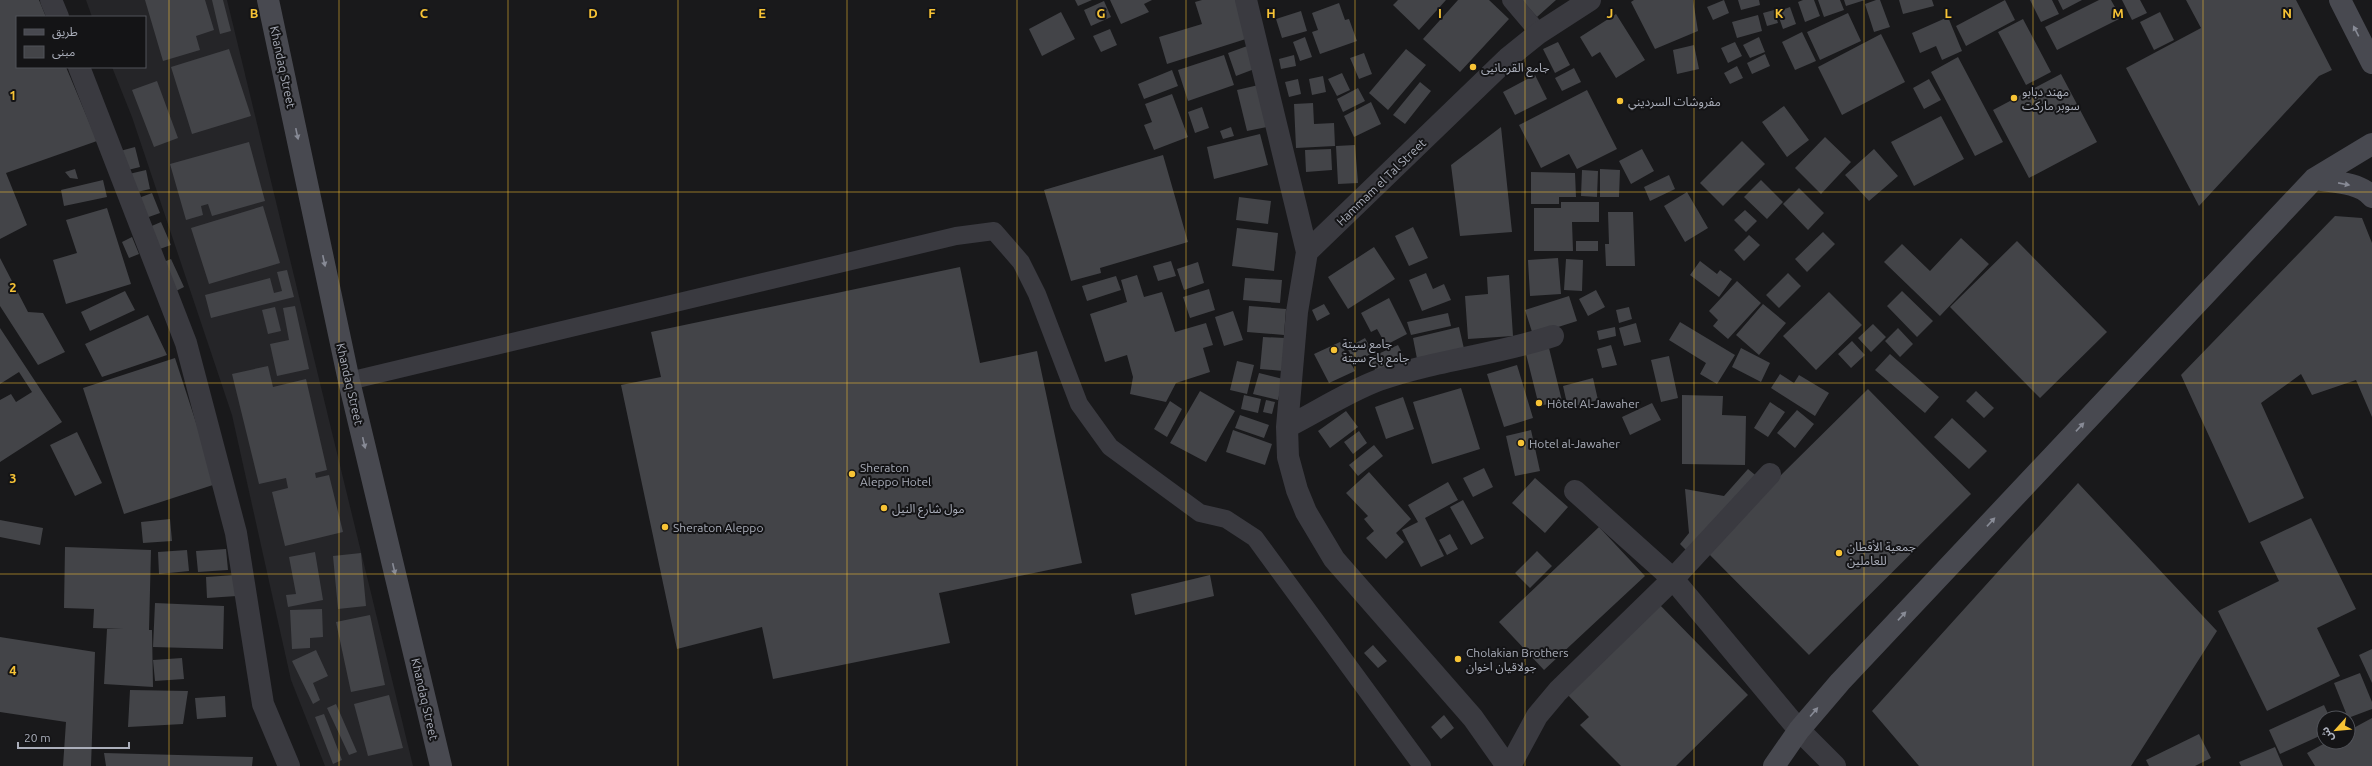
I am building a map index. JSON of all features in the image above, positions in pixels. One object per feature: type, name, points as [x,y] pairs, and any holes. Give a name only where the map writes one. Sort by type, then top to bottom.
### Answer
[{"type":"main road","name":"Khandaq Street","points":[[268,0],[349,381],[441,766]]},
{"type":"main road","points":[[2340,0],[2372,63]]},
{"type":"main road","points":[[1774,764],[1799,730],[1840,682],[2314,179],[2372,144]]},
{"type":"main road","points":[[2314,179],[2349,185],[2367,191],[2372,197]]},
{"type":"street","points":[[51,0],[58,16]]},
{"type":"street","points":[[1246,0],[1307,252],[1297,312],[1287,427],[1288,457],[1297,490],[1306,512],[1334,559],[1473,718],[1507,766]]},
{"type":"street","name":"Hammam el Tal Street","points":[[1307,252],[1509,57],[1539,33],[1590,0]]},
{"type":"street","points":[[79,68],[186,343],[236,533],[263,704],[289,766]]},
{"type":"street","points":[[1287,427],[1352,392],[1378,381],[1518,348],[1553,336]]},
{"type":"street","points":[[1510,766],[1537,716],[1554,696],[1673,579],[1770,474]]},
{"type":"street","points":[[1575,491],[1673,579],[1799,730],[1835,766]]},
{"type":"lane","points":[[1511,0],[1539,33]]},
{"type":"lane","points":[[349,381],[956,236],[994,231],[1021,262],[1037,294],[1079,404],[1110,446],[1200,512],[1226,519],[1255,538],[1422,766]]},
{"type":"shaded area","points":[[86,0],[227,0],[413,766],[325,766],[291,680],[232,415],[132,117],[112,68],[146,68],[146,16],[92,16]]},
{"type":"building","points":[[0,0],[39,0],[46,16],[16,16],[16,68],[66,68],[97,141],[6,173],[27,225],[0,239]]},
{"type":"building","points":[[145,0],[205,0],[214,30],[196,36],[200,50],[163,61]]},
{"type":"building","points":[[212,0],[223,0],[231,31],[220,34]]},
{"type":"building","points":[[1075,0],[1092,0],[1078,6]]},
{"type":"building","points":[[1110,0],[1152,0],[1144,4],[1149,12],[1121,24]]},
{"type":"building","points":[[1202,0],[1237,0],[1249,38],[1167,64],[1159,37],[1202,24],[1195,2]]},
{"type":"building","points":[[1398,0],[1446,0],[1419,30],[1393,5]]},
{"type":"building","points":[[1458,0],[1489,0],[1509,19],[1460,72],[1423,39]]},
{"type":"building","points":[[1522,0],[1556,0],[1537,17]]},
{"type":"building","points":[[1634,0],[1693,0],[1698,31],[1655,49],[1631,2]]},
{"type":"building","points":[[1724,0],[1729,13],[1713,20],[1707,7]]},
{"type":"building","points":[[1738,0],[1759,0],[1760,5],[1741,10]]},
{"type":"building","points":[[1803,0],[1814,0],[1820,16],[1805,22],[1798,2]]},
{"type":"building","points":[[1818,0],[1840,0],[1844,10],[1824,17]]},
{"type":"building","points":[[1844,0],[1865,0],[1846,6]]},
{"type":"building","points":[[1880,0],[1890,27],[1874,32],[1865,4]]},
{"type":"building","points":[[1899,0],[1932,0],[1934,6],[1903,14]]},
{"type":"building","points":[[2005,0],[2015,20],[1966,46],[1956,26]]},
{"type":"building","points":[[2030,0],[2052,0],[2059,14],[2041,22]]},
{"type":"building","points":[[2058,0],[2082,0],[2063,10]]},
{"type":"building","points":[[2099,0],[2111,0],[2121,18],[2057,50],[2045,27]]},
{"type":"building","points":[[2122,0],[2140,0],[2147,13],[2132,20]]},
{"type":"building","points":[[2186,0],[2296,0],[2332,70],[2319,76],[2199,206],[2126,68],[2201,28]]},
{"type":"building","points":[[1104,1],[1111,17],[1091,26],[1084,10]]},
{"type":"building","points":[[1339,3],[1345,20],[1349,19],[1357,41],[1320,54],[1312,32],[1318,30],[1312,13]]},
{"type":"building","points":[[1790,7],[1796,24],[1783,29],[1777,12]]},
{"type":"building","points":[[1774,10],[1778,23],[1767,26],[1763,13]]},
{"type":"building","points":[[1301,11],[1307,31],[1282,38],[1276,19]]},
{"type":"building","points":[[1061,12],[1075,39],[1042,56],[1029,29]]},
{"type":"building","points":[[2160,12],[2174,40],[2154,50],[2140,22]]},
{"type":"building","points":[[1848,13],[1861,41],[1820,60],[1807,32]]},
{"type":"building","points":[[1616,14],[1645,60],[1616,78],[1600,52],[1592,57],[1580,37]]},
{"type":"building","points":[[1758,15],[1762,31],[1737,38],[1732,22]]},
{"type":"building","points":[[1948,17],[1962,51],[1942,60],[1936,46],[1920,53],[1912,33]]},
{"type":"building","points":[[2023,19],[2051,72],[2026,85],[1998,32]]},
{"type":"building","points":[[1110,29],[1117,45],[1101,52],[1093,36]]},
{"type":"building","points":[[1802,32],[1816,61],[1795,70],[1782,42]]},
{"type":"building","points":[[1881,34],[1905,82],[1842,115],[1818,67]]},
{"type":"building","points":[[1305,37],[1312,57],[1300,61],[1293,42]]},
{"type":"building","points":[[1759,37],[1765,52],[1750,58],[1743,45]]},
{"type":"building","points":[[1558,42],[1570,65],[1555,73],[1543,49]]},
{"type":"building","points":[[1735,42],[1742,56],[1728,63],[1721,48]]},
{"type":"building","points":[[1250,45],[1257,68],[1236,76],[1228,53]]},
{"type":"building","points":[[1694,45],[1699,69],[1677,74],[1673,50]]},
{"type":"building","points":[[229,49],[251,116],[192,134],[171,67]]},
{"type":"building","points":[[1406,49],[1426,65],[1388,110],[1369,93]]},
{"type":"building","points":[[1364,53],[1372,74],[1359,79],[1350,58]]},
{"type":"building","points":[[1765,54],[1770,66],[1752,74],[1747,63]]},
{"type":"building","points":[[1224,55],[1234,85],[1188,101],[1178,70]]},
{"type":"building","points":[[1294,55],[1296,66],[1281,69],[1279,59]]},
{"type":"building","points":[[1958,57],[2003,142],[1975,156],[1931,72]]},
{"type":"building","points":[[1737,66],[1743,78],[1730,84],[1724,73]]},
{"type":"building","points":[[1574,68],[1581,82],[1562,91],[1555,78]]},
{"type":"building","points":[[1172,70],[1178,86],[1144,99],[1138,84]]},
{"type":"building","points":[[1342,73],[1350,90],[1337,96],[1328,79]]},
{"type":"building","points":[[2061,74],[2097,142],[2029,178],[1993,110]]},
{"type":"building","points":[[1535,75],[1547,99],[1515,115],[1503,92]]},
{"type":"building","points":[[1323,76],[1326,92],[1312,95],[1309,79]]},
{"type":"building","points":[[1298,79],[1301,94],[1289,97],[1285,82]]},
{"type":"building","points":[[1929,79],[1941,100],[1924,109],[1913,88]]},
{"type":"building","points":[[157,81],[178,138],[154,147],[132,90]]},
{"type":"building","points":[[1420,82],[1431,91],[1405,124],[1393,115]]},
{"type":"building","points":[[1263,84],[1272,126],[1247,131],[1237,90]]},
{"type":"building","points":[[1358,88],[1365,101],[1343,112],[1337,99]]},
{"type":"building","points":[[1587,90],[1617,149],[1577,169],[1569,154],[1541,168],[1519,125]]},
{"type":"building","points":[[1172,94],[1188,137],[1154,150],[1144,125],[1152,122],[1145,104]]},
{"type":"building","points":[[1371,102],[1381,124],[1354,137],[1344,116]]},
{"type":"building","points":[[1313,103],[1314,124],[1334,123],[1335,146],[1296,148],[1294,104]]},
{"type":"building","points":[[1784,106],[1809,140],[1787,157],[1762,122]]},
{"type":"building","points":[[1202,107],[1209,128],[1195,133],[1188,112]]},
{"type":"building","points":[[1941,116],[1964,159],[1914,186],[1891,142]]},
{"type":"building","points":[[1231,127],[1234,136],[1223,139],[1220,131]]},
{"type":"building","points":[[1501,127],[1512,232],[1460,236],[1451,165]]},
{"type":"building","points":[[1260,134],[1268,165],[1214,179],[1207,147]]},
{"type":"building","points":[[1825,137],[1851,162],[1821,194],[1795,168]]},
{"type":"building","points":[[1742,141],[1765,164],[1723,206],[1700,183]]},
{"type":"building","points":[[249,142],[265,201],[212,216],[208,204],[201,206],[203,215],[186,220],[170,164]]},
{"type":"building","points":[[1355,145],[1358,183],[1338,184],[1336,146]]},
{"type":"building","points":[[135,147],[140,167],[124,171],[120,151]]},
{"type":"building","points":[[1331,149],[1332,170],[1306,172],[1305,150]]},
{"type":"building","points":[[1642,149],[1654,171],[1631,184],[1619,161]]},
{"type":"building","points":[[1874,149],[1898,176],[1869,201],[1845,175]]},
{"type":"building","points":[[1163,155],[1188,242],[1100,268],[1101,273],[1071,281],[1044,190]]},
{"type":"building","points":[[75,169],[78,179],[70,178],[65,172]]},
{"type":"building","points":[[1600,169],[1620,170],[1619,197],[1600,197]]},
{"type":"building","points":[[146,170],[150,189],[133,193],[129,174]]},
{"type":"building","points":[[1582,170],[1598,171],[1597,197],[1581,196]]},
{"type":"building","points":[[1531,172],[1575,173],[1576,197],[1559,197],[1559,204],[1531,204]]},
{"type":"building","points":[[1669,175],[1675,189],[1650,201],[1644,187]]},
{"type":"building","points":[[103,180],[107,197],[64,206],[61,190]]},
{"type":"building","points":[[1761,180],[1783,202],[1767,219],[1744,197]]},
{"type":"building","points":[[1799,188],[1824,213],[1808,230],[1783,204]]},
{"type":"building","points":[[1687,192],[1708,228],[1685,242],[1664,206]]},
{"type":"building","points":[[152,193],[160,213],[143,219],[136,199]]},
{"type":"building","points":[[1239,197],[1271,201],[1268,224],[1236,220]]},
{"type":"building","points":[[1561,202],[1599,202],[1599,222],[1572,222],[1573,251],[1534,251],[1534,208],[1561,208]]},
{"type":"building","points":[[263,206],[280,263],[209,284],[191,228]]},
{"type":"building","points":[[107,208],[131,284],[66,304],[53,260],[77,253],[66,220]]},
{"type":"building","points":[[1745,210],[1757,221],[1746,232],[1734,220]]},
{"type":"building","points":[[1608,212],[1633,212],[1635,266],[1606,266],[1605,244],[1609,244]]},
{"type":"building","points":[[2335,216],[2362,218],[2372,243],[2372,417],[2356,380],[2312,395],[2301,374],[2261,403],[2304,498],[2249,523],[2181,375]]},
{"type":"building","points":[[161,222],[171,245],[157,250],[147,228]]},
{"type":"building","points":[[1413,227],[1428,258],[1409,266],[1395,236]]},
{"type":"building","points":[[1237,228],[1278,233],[1274,271],[1232,266]]},
{"type":"building","points":[[1823,232],[1835,244],[1807,272],[1795,259]]},
{"type":"building","points":[[1749,235],[1760,245],[1744,261],[1734,250]]},
{"type":"building","points":[[132,237],[139,254],[129,258],[122,242]]},
{"type":"building","points":[[1961,238],[1989,264],[1940,316],[1884,262],[1902,244],[1930,271]]},
{"type":"building","points":[[1576,241],[1598,241],[1598,251],[1576,251]]},
{"type":"building","points":[[2017,241],[2107,332],[2040,398],[1950,307]]},
{"type":"building","points":[[1374,247],[1395,279],[1348,309],[1328,277]]},
{"type":"building","points":[[0,258],[28,312],[43,313],[65,352],[38,365],[0,306]]},
{"type":"building","points":[[1558,258],[1561,294],[1530,296],[1528,260]]},
{"type":"building","points":[[171,259],[184,287],[174,292],[161,263]]},
{"type":"building","points":[[1566,259],[1583,260],[1582,291],[1564,290]]},
{"type":"building","points":[[1171,261],[1176,276],[1158,281],[1153,266]]},
{"type":"building","points":[[1700,261],[1717,274],[1720,270],[1732,279],[1719,297],[1690,275]]},
{"type":"building","points":[[1198,262],[1204,283],[1184,290],[1177,269]]},
{"type":"building","name":"Sheraton Aleppo Hotel","points":[[960,267],[980,363],[1037,351],[1082,563],[939,593],[950,643],[773,679],[762,627],[677,649],[621,385],[661,377],[651,332]]},
{"type":"building","points":[[287,270],[294,297],[211,318],[205,295],[270,278],[274,293],[282,291],[277,272]]},
{"type":"building","points":[[1426,273],[1433,289],[1444,284],[1451,300],[1422,311],[1409,280]]},
{"type":"building","points":[[1788,273],[1801,286],[1779,308],[1766,295]]},
{"type":"building","points":[[1137,275],[1144,297],[1162,292],[1175,332],[1206,323],[1213,345],[1203,348],[1210,372],[1176,383],[1166,402],[1130,394],[1133,377],[1127,355],[1105,362],[1090,314],[1127,302],[1121,280]]},
{"type":"building","points":[[1509,275],[1513,336],[1468,339],[1465,296],[1488,294],[1487,277]]},
{"type":"building","points":[[1116,276],[1121,290],[1087,301],[1082,286]]},
{"type":"building","points":[[1245,278],[1282,280],[1280,303],[1243,300]]},
{"type":"building","points":[[1737,281],[1761,303],[1728,339],[1713,326],[1718,320],[1709,311]]},
{"type":"building","points":[[1209,289],[1215,310],[1190,318],[1183,297]]},
{"type":"building","points":[[1596,290],[1605,307],[1588,316],[1579,299]]},
{"type":"building","points":[[125,291],[135,310],[90,331],[81,312]]},
{"type":"building","points":[[1902,291],[1933,321],[1917,337],[1887,306]]},
{"type":"building","points":[[1829,292],[1862,325],[1816,370],[1783,336]]},
{"type":"building","points":[[1569,296],[1577,321],[1533,335],[1525,310]]},
{"type":"building","points":[[1389,298],[1407,334],[1386,345],[1377,329],[1371,332],[1361,313]]},
{"type":"building","points":[[1324,304],[1330,314],[1317,321],[1312,310]]},
{"type":"building","points":[[1763,304],[1786,323],[1759,355],[1736,335]]},
{"type":"building","points":[[295,306],[309,369],[277,376],[270,344],[289,340],[283,308]]},
{"type":"building","points":[[1249,306],[1286,309],[1284,335],[1247,332]]},
{"type":"building","points":[[275,307],[281,331],[268,334],[262,310]]},
{"type":"building","points":[[1629,307],[1632,319],[1619,323],[1616,310]]},
{"type":"building","points":[[1233,311],[1243,340],[1224,346],[1215,317]]},
{"type":"building","points":[[1448,313],[1451,326],[1411,335],[1407,322]]},
{"type":"building","points":[[148,315],[167,355],[102,377],[85,344]]},
{"type":"building","points":[[1680,322],[1735,355],[1717,384],[1700,374],[1706,363],[1669,340]]},
{"type":"building","points":[[1636,323],[1641,342],[1624,346],[1619,328]]},
{"type":"building","points":[[1873,324],[1886,337],[1871,352],[1858,338]]},
{"type":"building","points":[[1459,327],[1465,353],[1418,364],[1413,338]]},
{"type":"building","points":[[1615,327],[1616,336],[1599,340],[1597,331]]},
{"type":"building","points":[[0,328],[62,422],[0,462],[0,400],[11,394],[16,402],[32,392],[19,372],[0,384]]},
{"type":"building","points":[[1898,328],[1913,344],[1900,357],[1885,341]]},
{"type":"building","points":[[1263,337],[1285,338],[1283,371],[1260,369]]},
{"type":"building","points":[[1365,338],[1373,353],[1355,362],[1347,348]]},
{"type":"building","points":[[1852,341],[1865,355],[1851,368],[1838,354]]},
{"type":"building","points":[[1340,342],[1355,371],[1329,383],[1314,354]]},
{"type":"building","points":[[1548,344],[1562,401],[1539,406],[1525,350]]},
{"type":"building","points":[[1398,345],[1407,363],[1378,376],[1369,358]]},
{"type":"building","points":[[1611,345],[1617,365],[1602,368],[1597,349]]},
{"type":"building","points":[[1741,348],[1770,363],[1761,382],[1732,367]]},
{"type":"building","points":[[1890,354],[1939,397],[1925,413],[1875,370]]},
{"type":"building","points":[[1669,356],[1678,398],[1661,402],[1651,360]]},
{"type":"building","points":[[175,358],[216,484],[124,514],[83,388]]},
{"type":"building","points":[[1237,361],[1254,365],[1247,394],[1230,390]]},
{"type":"building","points":[[1517,365],[1533,418],[1504,427],[1487,374]]},
{"type":"building","points":[[268,366],[273,387],[306,379],[327,470],[315,473],[316,478],[329,475],[343,532],[285,546],[272,492],[288,488],[286,478],[259,484],[232,374]]},
{"type":"building","points":[[1259,373],[1283,379],[1278,400],[1253,394]]},
{"type":"building","points":[[1780,374],[1794,383],[1799,375],[1829,393],[1815,416],[1771,388]]},
{"type":"building","points":[[1593,378],[1598,400],[1568,408],[1563,386]]},
{"type":"building","points":[[1461,388],[1480,449],[1432,464],[1413,402]]},
{"type":"building","points":[[1868,389],[1971,494],[1809,655],[1705,550]]},
{"type":"building","points":[[1200,391],[1235,411],[1206,462],[1170,443]]},
{"type":"building","points":[[1976,391],[1994,408],[1984,418],[1966,401]]},
{"type":"building","points":[[1244,395],[1261,399],[1258,413],[1241,409]]},
{"type":"building","points":[[1682,395],[1723,396],[1722,415],[1746,416],[1745,465],[1682,464]]},
{"type":"building","points":[[1403,397],[1414,429],[1386,439],[1375,407]]},
{"type":"building","points":[[1266,400],[1275,402],[1272,414],[1263,412]]},
{"type":"building","points":[[1170,401],[1182,409],[1167,437],[1154,429]]},
{"type":"building","points":[[1770,402],[1785,412],[1768,437],[1754,428]]},
{"type":"building","points":[[1652,403],[1661,420],[1630,435],[1622,417]]},
{"type":"building","points":[[1797,410],[1814,424],[1795,448],[1777,433]]},
{"type":"building","points":[[1346,411],[1358,427],[1330,448],[1318,431]]},
{"type":"building","points":[[1240,415],[1269,425],[1264,438],[1235,428]]},
{"type":"building","points":[[1952,418],[1987,451],[1969,469],[1934,437]]},
{"type":"building","points":[[1233,430],[1272,444],[1265,465],[1226,452]]},
{"type":"building","points":[[1531,430],[1540,471],[1515,476],[1506,436]]},
{"type":"building","points":[[1359,431],[1367,443],[1353,454],[1344,442]]},
{"type":"building","points":[[77,432],[102,483],[75,496],[50,445]]},
{"type":"building","points":[[1374,445],[1383,456],[1358,476],[1349,465]]},
{"type":"building","points":[[1484,468],[1493,487],[1473,497],[1463,478]]},
{"type":"building","points":[[1748,469],[1760,479],[1690,554],[1680,544],[1689,533],[1685,489],[1724,496]]},
{"type":"building","points":[[1369,472],[1411,519],[1396,533],[1404,542],[1386,559],[1366,538],[1374,531],[1364,519],[1368,516],[1346,493]]},
{"type":"building","points":[[1535,478],[1568,507],[1545,533],[1512,503]]},
{"type":"building","points":[[1448,482],[1458,500],[1425,518],[1444,556],[1421,567],[1402,530],[1418,522],[1408,505]]},
{"type":"building","points":[[2078,483],[2217,631],[2131,766],[1919,766],[1872,711]]},
{"type":"building","points":[[1463,500],[1484,538],[1471,545],[1450,507]]},
{"type":"building","points":[[2311,518],[2356,609],[2317,628],[2340,676],[2267,711],[2218,611],[2279,581],[2260,542]]},
{"type":"building","points":[[170,519],[172,541],[143,543],[141,522]]},
{"type":"building","points":[[0,520],[43,528],[40,545],[0,537]]},
{"type":"building","points":[[1599,527],[1645,576],[1544,670],[1499,622]]},
{"type":"building","points":[[1450,534],[1458,549],[1447,555],[1439,540]]},
{"type":"building","points":[[65,547],[151,550],[149,630],[152,630],[153,687],[104,684],[107,629],[123,629],[93,628],[94,609],[64,608]]},
{"type":"building","points":[[226,549],[228,570],[198,572],[196,551]]},
{"type":"building","points":[[187,550],[189,571],[159,574],[158,552]]},
{"type":"building","points":[[1537,551],[1552,566],[1530,588],[1515,573]]},
{"type":"building","points":[[315,552],[323,600],[288,607],[286,595],[296,594],[289,557]]},
{"type":"building","points":[[361,553],[366,606],[338,609],[333,556]]},
{"type":"building","points":[[235,575],[237,596],[207,598],[206,577]]},
{"type":"building","points":[[1210,575],[1214,596],[1135,615],[1131,594]]},
{"type":"building","points":[[1657,602],[1748,695],[1676,766],[1621,766],[1580,725],[1589,717],[1566,693]]},
{"type":"building","points":[[155,603],[224,606],[223,649],[153,647]]},
{"type":"building","points":[[322,609],[323,637],[310,638],[310,648],[292,649],[290,610]]},
{"type":"building","points":[[370,615],[385,685],[351,692],[336,622]]},
{"type":"building","points":[[0,637],[95,652],[91,766],[63,766],[66,722],[0,712]]},
{"type":"building","points":[[1373,645],[1387,661],[1378,668],[1364,653]]},
{"type":"building","points":[[2372,649],[2372,683],[2359,655]]},
{"type":"building","points":[[316,650],[328,676],[313,683],[320,700],[313,704],[292,661]]},
{"type":"building","points":[[182,658],[184,679],[155,681],[153,660]]},
{"type":"building","points":[[2360,673],[2372,702],[2372,709],[2356,715],[2356,710],[2345,710],[2334,683]]},
{"type":"building","points":[[130,690],[188,691],[183,724],[128,727]]},
{"type":"building","points":[[389,695],[403,748],[368,756],[354,704]]},
{"type":"building","points":[[225,696],[226,717],[197,719],[195,698]]},
{"type":"building","points":[[336,704],[357,752],[349,755],[327,708]]},
{"type":"building","points":[[2324,705],[2326,710],[2316,710],[2316,738],[2280,754],[2269,730]]},
{"type":"building","points":[[324,714],[342,760],[333,764],[315,717]]},
{"type":"building","points":[[1444,715],[1454,728],[1441,739],[1431,727]]},
{"type":"building","points":[[2372,718],[2372,766],[2315,766],[2307,753],[2316,748],[2316,750],[2356,750],[2356,727]]},
{"type":"building","points":[[2199,734],[2211,758],[2195,766],[2149,766],[2146,760]]},
{"type":"building","points":[[2275,747],[2283,766],[2241,766],[2239,762]]},
{"type":"building","points":[[104,753],[253,757],[252,766],[106,766]]},
{"type":"place","name":"جامع القرمانيى","points":[[1473,67]]},
{"type":"place","name":"مهند دبابو سوبر ماركت","points":[[2014,98]]},
{"type":"place","name":"مفروشات السرديني","points":[[1620,101]]},
{"type":"place","name":"جامع سيتة جامع باح سيتة","points":[[1334,350]]},
{"type":"place","name":"Hôtel Al-Jawaher","points":[[1539,403]]},
{"type":"place","name":"Hotel al-Jawaher","points":[[1521,443]]},
{"type":"place","name":"Sheraton Aleppo Hotel","points":[[852,474]]},
{"type":"place","name":"مول شارع النيل","points":[[884,508]]},
{"type":"place","name":"Sheraton Aleppo","points":[[665,527]]},
{"type":"place","name":"جمعية الأقطان للعاملين","points":[[1839,553]]},
{"type":"place","name":"Cholakian Brothers جولاقيان اخوان","points":[[1458,659]]}]
